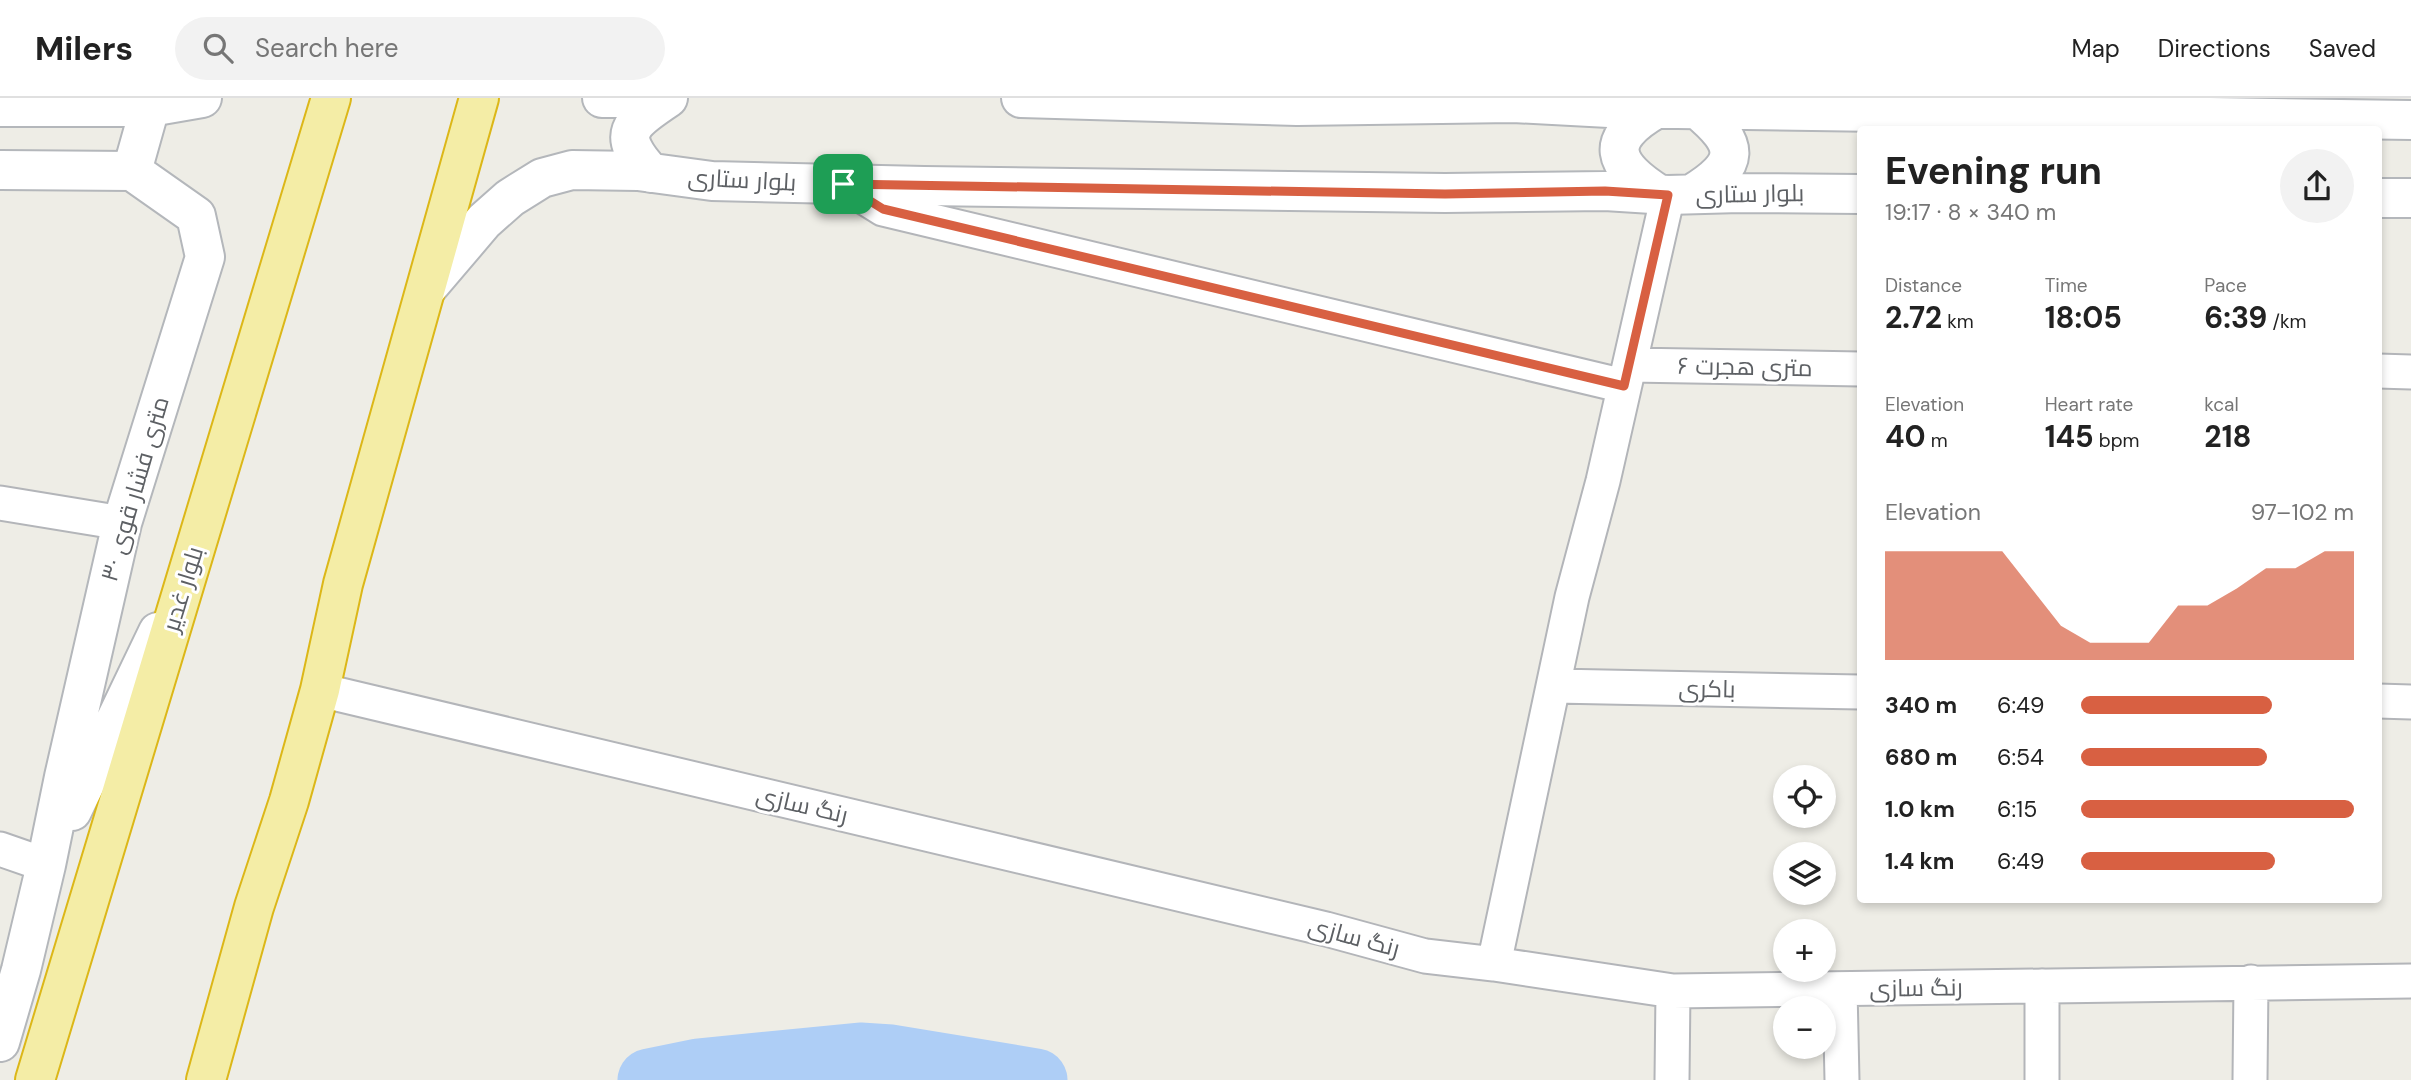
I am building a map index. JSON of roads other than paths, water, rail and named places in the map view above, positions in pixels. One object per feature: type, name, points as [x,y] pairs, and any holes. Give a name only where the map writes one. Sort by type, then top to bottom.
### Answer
[{"type":"highway","name":"بلوار غدیر","points":[[34,1080],[331,98]]},
{"type":"highway","points":[[210,1069],[254,907],[289,801],[320,690],[343,584],[479,98]]},
{"type":"main road","points":[[0,107],[150,107],[202,98]]},
{"type":"main road","points":[[601,98],[633,98]]},
{"type":"main road","points":[[651,173],[631,148],[631,131],[636,121],[668,98]]},
{"type":"main road","points":[[1021,98],[1297,106],[1513,103],[2411,120]]},
{"type":"main road","points":[[1685,106],[1715,123],[1730,146],[1730,158],[1714,179],[1673,195],[1638,181],[1620,160],[1619,147],[1623,135],[1632,124],[1685,106]]},
{"type":"main road","points":[[0,170],[132,171],[150,107]]},
{"type":"main road","name":"بلوار ستاری","points":[[427,288],[484,221],[510,198],[542,178],[572,170],[651,173],[712,181],[843,184],[1445,194],[1605,191],[1673,195],[1857,194]]},
{"type":"main road","name":"۳۰ متری فشار قوی","points":[[0,1042],[21,970],[46,865],[122,523],[205,257],[196,216],[132,171]]},
{"type":"main road","points":[[2382,198],[2411,198]]},
{"type":"main road","points":[[46,865],[190,567]]},
{"type":"street","name":"۶ متری هجرت","points":[[843,184],[883,209],[1627,375],[1857,369]]},
{"type":"street","points":[[1494,964],[1572,597],[1673,195]]},
{"type":"street","points":[[2382,371],[2411,372]]},
{"type":"street","points":[[0,503],[122,523]]},
{"type":"street","name":"باکری","points":[[1555,686],[1857,691]]},
{"type":"street","name":"رنگ سازی","points":[[320,690],[1312,925],[1425,956],[1673,992],[2411,981]]},
{"type":"street","points":[[2382,701],[2411,702]]},
{"type":"street","points":[[0,849],[46,865]]},
{"type":"street","points":[[2250,1080],[2252,982]]},
{"type":"street","points":[[2042,986],[2042,1080]]},
{"type":"street","points":[[1840,989],[1842,1080]]},
{"type":"street","points":[[1672,1080],[1673,992]]},
{"type":"waterway","points":[[649,1080],[698,1070],[860,1054],[891,1056],[1036,1080]]}]
